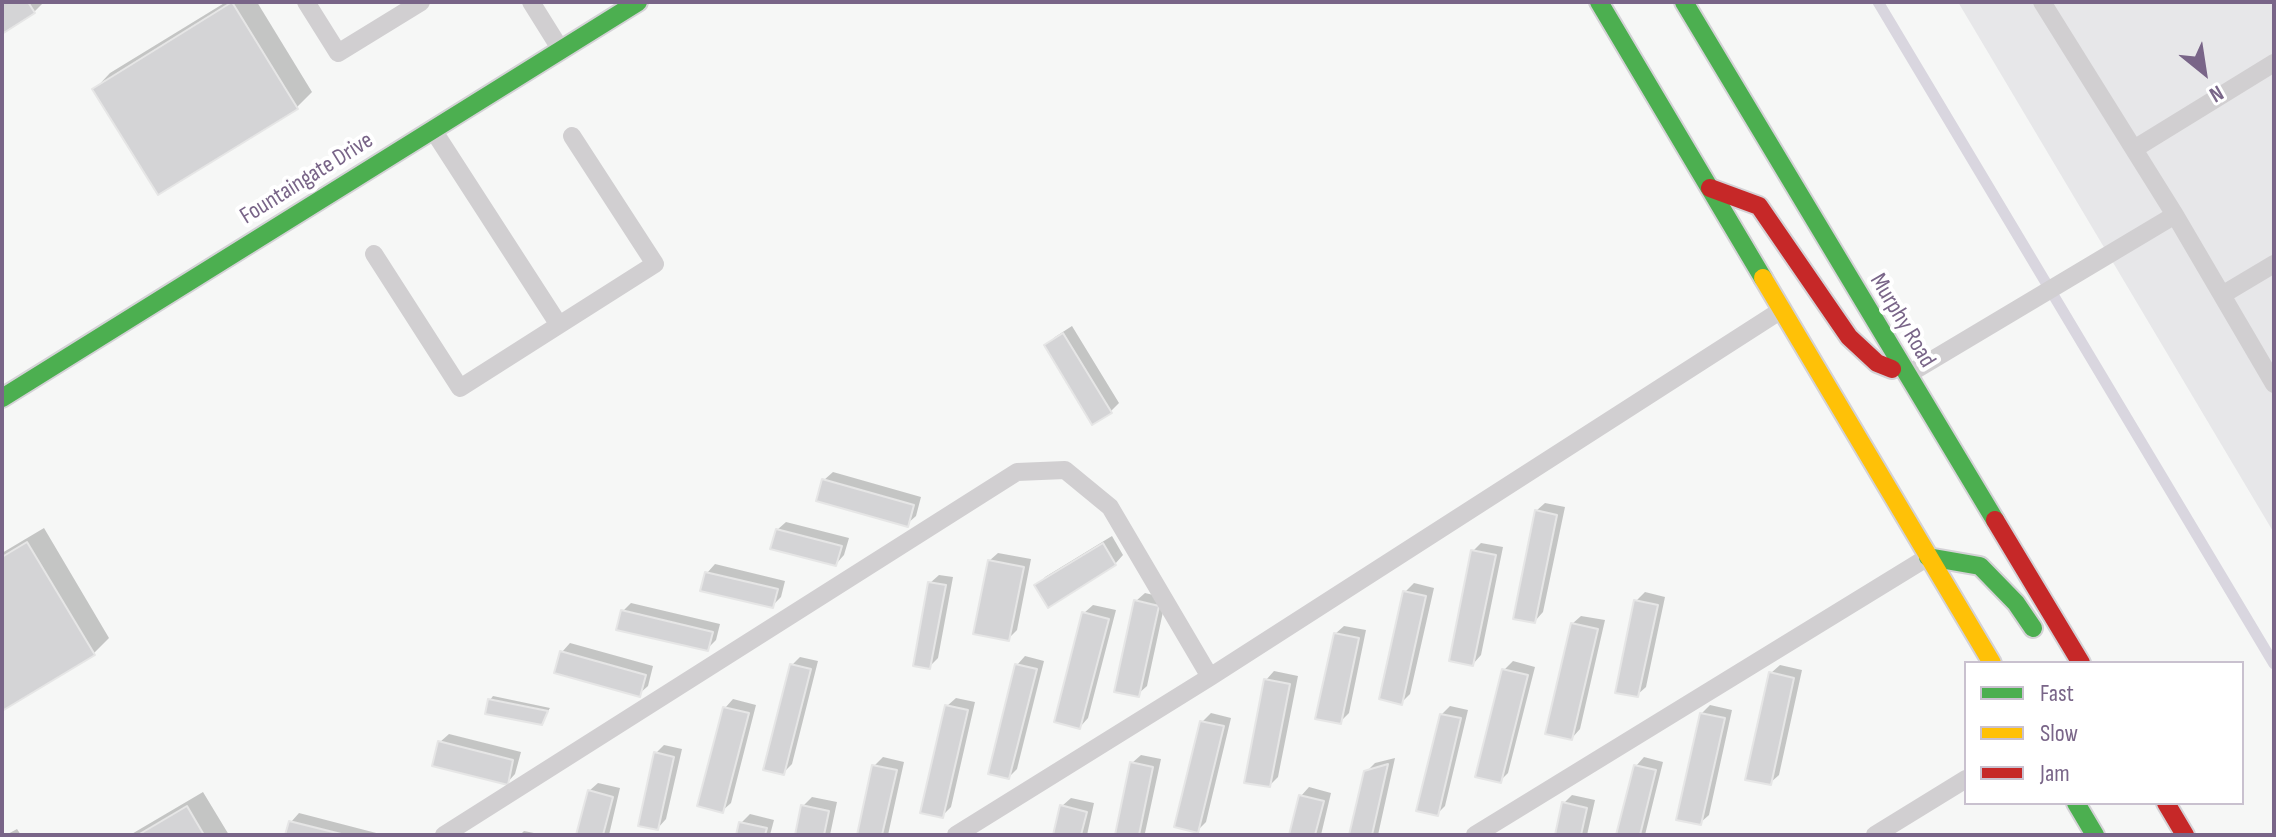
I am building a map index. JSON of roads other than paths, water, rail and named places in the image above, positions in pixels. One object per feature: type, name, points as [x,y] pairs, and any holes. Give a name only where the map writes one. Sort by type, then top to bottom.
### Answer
[{"type":"main road","name":"Fountaingate Drive","points":[[2,398],[638,2]]},
{"type":"main road","points":[[1599,2],[1991,661]]},
{"type":"main road","name":"Murphy Road","points":[[1684,2],[2080,661]]},
{"type":"main road","points":[[1710,188],[1759,206],[1849,337],[1877,363],[1907,375]]},
{"type":"main road","points":[[1928,557],[1980,566],[2016,603],[2040,639]]},
{"type":"main road","points":[[2077,805],[2095,835]]},
{"type":"main road","points":[[2166,806],[2185,835]]},
{"type":"lane","points":[[306,2],[338,53],[421,2]]},
{"type":"lane","points":[[531,2],[561,50]]},
{"type":"lane","points":[[2042,2],[2175,215],[2274,384]]},
{"type":"lane","points":[[2134,149],[2274,63]]},
{"type":"lane","points":[[433,129],[559,325]]},
{"type":"lane","points":[[374,254],[460,388],[655,264],[572,136]]},
{"type":"lane","points":[[1907,375],[2175,215]]},
{"type":"lane","points":[[2222,295],[2274,264]]},
{"type":"lane","points":[[956,835],[1210,677],[1783,309]]},
{"type":"lane","points":[[444,835],[1017,472],[1065,470],[1110,507],[1210,677]]},
{"type":"lane","points":[[1475,835],[1928,557]]},
{"type":"lane","points":[[1875,835],[1964,780]]},
{"type":"waterway","points":[[1878,2],[2274,664]]}]
